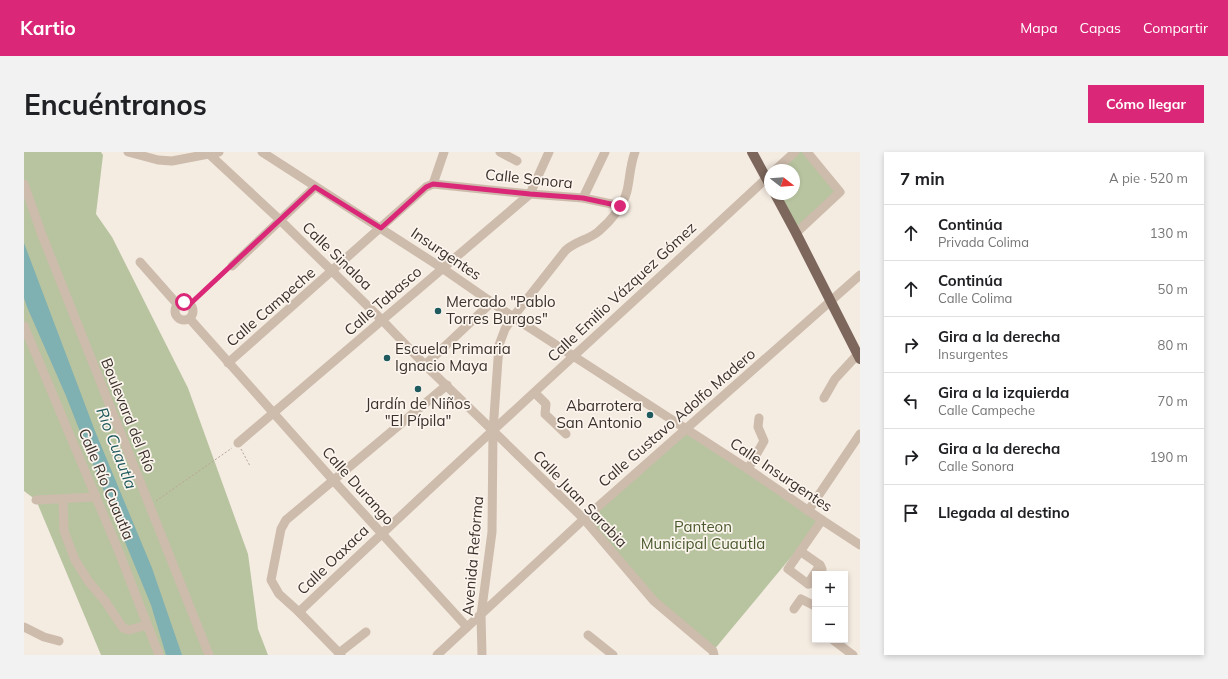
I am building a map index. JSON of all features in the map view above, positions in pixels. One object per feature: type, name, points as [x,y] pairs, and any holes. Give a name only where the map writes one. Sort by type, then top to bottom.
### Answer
[{"type":"main road","points":[[752,152],[764,171]]},
{"type":"main road","points":[[778,200],[859,356]]},
{"type":"street","points":[[128,152],[158,160],[172,161],[219,152]]},
{"type":"street","name":"Insurgentes","points":[[262,152],[381,228],[513,317],[573,355]]},
{"type":"street","points":[[433,184],[444,152]]},
{"type":"street","points":[[500,152],[518,161]]},
{"type":"street","name":"Calle Tabasco","points":[[238,443],[530,194],[549,152]]},
{"type":"street","points":[[583,198],[605,152]]},
{"type":"street","name":"Avenida Reforma","points":[[482,655],[481,615],[492,532],[493,431],[499,345],[505,329],[513,317],[565,251],[572,245],[598,233],[614,217],[626,193],[631,161],[635,152]]},
{"type":"street","points":[[782,164],[795,152]]},
{"type":"street","points":[[796,233],[840,192],[807,152]]},
{"type":"street","name":"Calle Sinaloa","points":[[209,154],[280,220],[383,320],[425,365],[493,431]]},
{"type":"street","name":"Calle Emilio Vázquez Gómez","points":[[493,431],[535,393],[573,355],[764,183]]},
{"type":"street","name":"Boulevard del Río","points":[[24,184],[42,235],[209,655]]},
{"type":"street","name":"Calle Sonora","points":[[433,184],[583,198],[620,206]]},
{"type":"street","name":"Calle Campeche","points":[[228,363],[426,187],[433,184]]},
{"type":"street","points":[[232,266],[315,187]]},
{"type":"street","points":[[140,262],[178,304]]},
{"type":"street","name":"Calle Gustavo Adolfo Madero","points":[[437,655],[584,519],[860,274]]},
{"type":"street","points":[[184,302],[190,304],[194,312],[190,319],[183,321],[177,317],[175,311],[178,304],[184,302]]},
{"type":"street","points":[[425,365],[492,302]]},
{"type":"street","name":"Calle Durango","points":[[190,319],[332,480],[467,627]]},
{"type":"street","name":"Calle Río Cuautla","points":[[24,326],[119,552],[159,655]]},
{"type":"street","name":"Calle Insurgentes","points":[[573,355],[748,469],[860,545]]},
{"type":"street","points":[[824,398],[836,379],[859,356]]},
{"type":"street","points":[[366,632],[340,654],[279,594],[271,580],[281,529],[286,520],[332,480],[447,385]]},
{"type":"street","points":[[535,393],[546,404],[545,414],[566,434]]},
{"type":"street","points":[[748,469],[764,441],[758,427],[759,418]]},
{"type":"street","name":"Calle Juan Sarabia","points":[[493,431],[584,519],[654,601],[713,651],[714,655]]},
{"type":"street","name":"Calle Oaxaca","points":[[299,612],[493,431]]},
{"type":"street","points":[[808,511],[860,434]]},
{"type":"street","points":[[36,500],[62,500],[96,497]]},
{"type":"street","points":[[62,500],[64,531],[75,560],[89,582],[105,601],[123,628],[129,630],[147,625]]},
{"type":"street","points":[[812,584],[788,569],[822,520]]},
{"type":"street","points":[[800,551],[820,570]]},
{"type":"street","points":[[794,609],[801,599],[812,604]]},
{"type":"street","points":[[24,627],[44,637],[59,641]]},
{"type":"street","points":[[588,635],[613,655]]},
{"type":"street","points":[[837,643],[853,655]]},
{"type":"path","points":[[190,304],[232,266]]},
{"type":"path","points":[[149,505],[238,443],[250,466]]},
{"type":"green space","points":[[24,152],[101,152],[103,155],[96,214],[112,237],[188,388],[248,554],[258,629],[268,655],[101,655],[36,500],[24,491]]},
{"type":"green space","points":[[795,152],[807,152],[840,192],[796,233],[778,200],[800,200],[800,164],[782,164]]},
{"type":"green space","name":"Panteon Municipal Cuautla","points":[[686,429],[822,520],[713,651],[654,601],[584,519]]},
{"type":"water","points":[[24,243],[95,431],[152,568],[182,655],[166,655],[151,605],[66,396],[27,307],[24,298]]},
{"type":"place","name":"Mercado \"Pablo Torres Burgos\"","points":[[438,311]]},
{"type":"place","name":"Escuela Primaria Ignacio Maya","points":[[387,358]]},
{"type":"place","name":"Jardín de Niños \"El Pípila\"","points":[[418,389]]},
{"type":"place","name":"Abarrotera San Antonio","points":[[650,415]]},
{"type":"route","points":[[184,302],[190,304],[315,187],[381,228],[426,187],[433,184],[583,198],[620,206]]},
{"type":"water label","name":"Rio Cuautla","points":[[117,448]]}]
